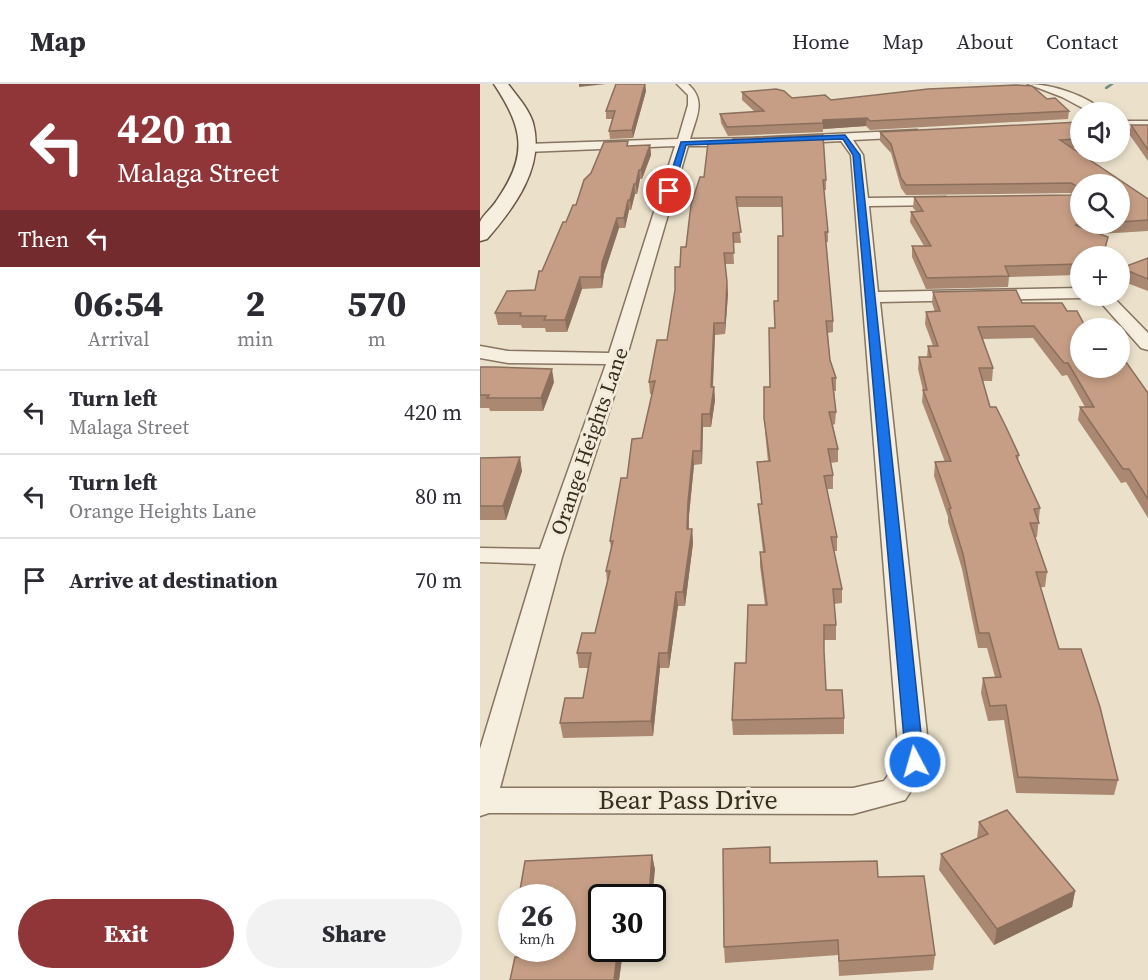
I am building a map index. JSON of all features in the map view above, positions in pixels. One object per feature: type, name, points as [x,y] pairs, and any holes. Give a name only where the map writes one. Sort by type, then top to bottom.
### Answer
[{"type":"main road","points":[[480,235],[501,212],[520,177],[526,148],[525,123],[501,84]]},
{"type":"street","name":"Orange Heights Lane","points":[[481,802],[550,557],[617,359],[684,143],[694,105],[693,94],[682,84]]},
{"type":"street","points":[[1033,84],[1079,102]]},
{"type":"street","points":[[1130,124],[1148,125]]},
{"type":"street","points":[[526,148],[926,132]]},
{"type":"street","points":[[845,137],[857,155],[871,297],[1070,293]]},
{"type":"street","points":[[861,202],[963,201]]},
{"type":"street","name":"Bear Pass Drive","points":[[481,802],[853,801],[894,791],[915,762],[871,297]]},
{"type":"street","points":[[1112,306],[1148,344]]},
{"type":"street","points":[[480,352],[508,357],[617,359]]},
{"type":"street","points":[[480,555],[550,557]]},
{"type":"building","points":[[616,84],[645,84],[632,130],[609,131],[615,111],[606,111]]},
{"type":"building","points":[[1032,86],[1047,99],[1055,98],[1069,111],[870,121],[867,118],[823,120],[823,123],[727,127],[720,114],[764,111],[742,92],[776,89],[784,91],[792,98],[825,95],[831,100],[928,89]]},
{"type":"building","points":[[1070,122],[1070,140],[1060,140],[1070,147],[1070,162],[1093,162],[1111,174],[1070,174],[1070,183],[906,185],[901,178],[891,144],[880,132]]},
{"type":"building","points":[[1131,125],[1148,125],[1148,150]]},
{"type":"building","points":[[823,135],[826,180],[823,180],[828,232],[825,232],[833,321],[826,321],[830,360],[836,378],[832,378],[836,412],[829,412],[838,449],[828,449],[833,475],[824,476],[837,537],[831,537],[842,589],[833,589],[836,625],[824,625],[824,651],[826,690],[842,690],[844,718],[732,720],[735,663],[746,663],[748,605],[767,605],[760,552],[765,552],[758,504],[762,504],[757,462],[770,461],[764,418],[764,387],[770,387],[769,328],[775,328],[774,301],[778,301],[778,236],[783,236],[782,197],[736,197],[741,232],[733,233],[734,253],[724,253],[727,282],[725,323],[714,323],[711,387],[714,387],[710,414],[702,414],[701,451],[693,451],[687,529],[692,529],[683,592],[676,592],[668,653],[659,653],[651,721],[560,723],[565,698],[583,698],[591,653],[577,653],[582,633],[595,633],[610,571],[606,571],[613,541],[610,541],[621,478],[627,478],[632,439],[642,438],[655,381],[649,382],[657,340],[667,340],[675,290],[675,267],[680,267],[681,247],[686,247],[691,205],[700,177],[704,177],[708,143],[735,143],[733,138]]},
{"type":"building","points":[[628,141],[627,146],[650,145],[630,200],[628,200],[624,218],[617,218],[602,263],[601,277],[580,277],[565,320],[544,320],[546,316],[520,316],[521,313],[495,313],[507,291],[535,290],[539,271],[542,271],[563,222],[566,222],[573,205],[576,205],[584,180],[591,173],[604,142]]},
{"type":"building","points":[[1130,187],[1148,199],[1148,220],[1130,221]]},
{"type":"building","points":[[1070,195],[1070,234],[1100,234],[1108,237],[1106,246],[1070,246],[1070,264],[1005,266],[1009,276],[927,278],[912,246],[931,246],[911,212],[923,211],[914,197]]},
{"type":"building","points":[[1148,258],[1148,279],[1130,272],[1130,265]]},
{"type":"building","points":[[1016,290],[1022,303],[1062,303],[1067,311],[1077,311],[1081,318],[1070,318],[1070,366],[1068,363],[1064,363],[1034,326],[978,327],[993,368],[979,368],[990,407],[996,407],[1006,427],[1019,455],[1016,456],[1040,508],[1034,509],[1039,523],[1030,523],[1047,572],[1036,572],[1059,649],[1081,649],[1100,707],[1118,780],[1018,777],[1006,705],[990,706],[983,678],[1001,677],[989,633],[979,633],[963,554],[949,509],[951,508],[935,462],[951,461],[923,390],[927,390],[919,357],[931,357],[928,346],[938,346],[926,312],[940,311],[933,292]]},
{"type":"building","points":[[480,367],[552,369],[541,398],[487,398],[489,395],[480,395]]},
{"type":"building","points":[[1130,368],[1148,393],[1148,499],[1129,469],[1123,469],[1080,407],[1094,407],[1077,378],[1130,378]]},
{"type":"building","points":[[520,457],[503,506],[480,506],[480,458]]},
{"type":"building","points":[[1007,810],[1075,891],[997,929],[941,854],[988,834],[979,822]]},
{"type":"building","points":[[770,847],[770,863],[877,861],[878,877],[924,876],[935,955],[839,961],[838,940],[724,947],[723,849]]},
{"type":"building","points":[[652,855],[650,884],[588,884],[588,962],[616,962],[614,980],[510,980],[514,962],[576,962],[576,884],[521,884],[525,861]]},
{"type":"waterway","points":[[1106,88],[1112,84]]},
{"type":"route","points":[[669,191],[684,143],[845,137],[857,155],[915,762]]}]
